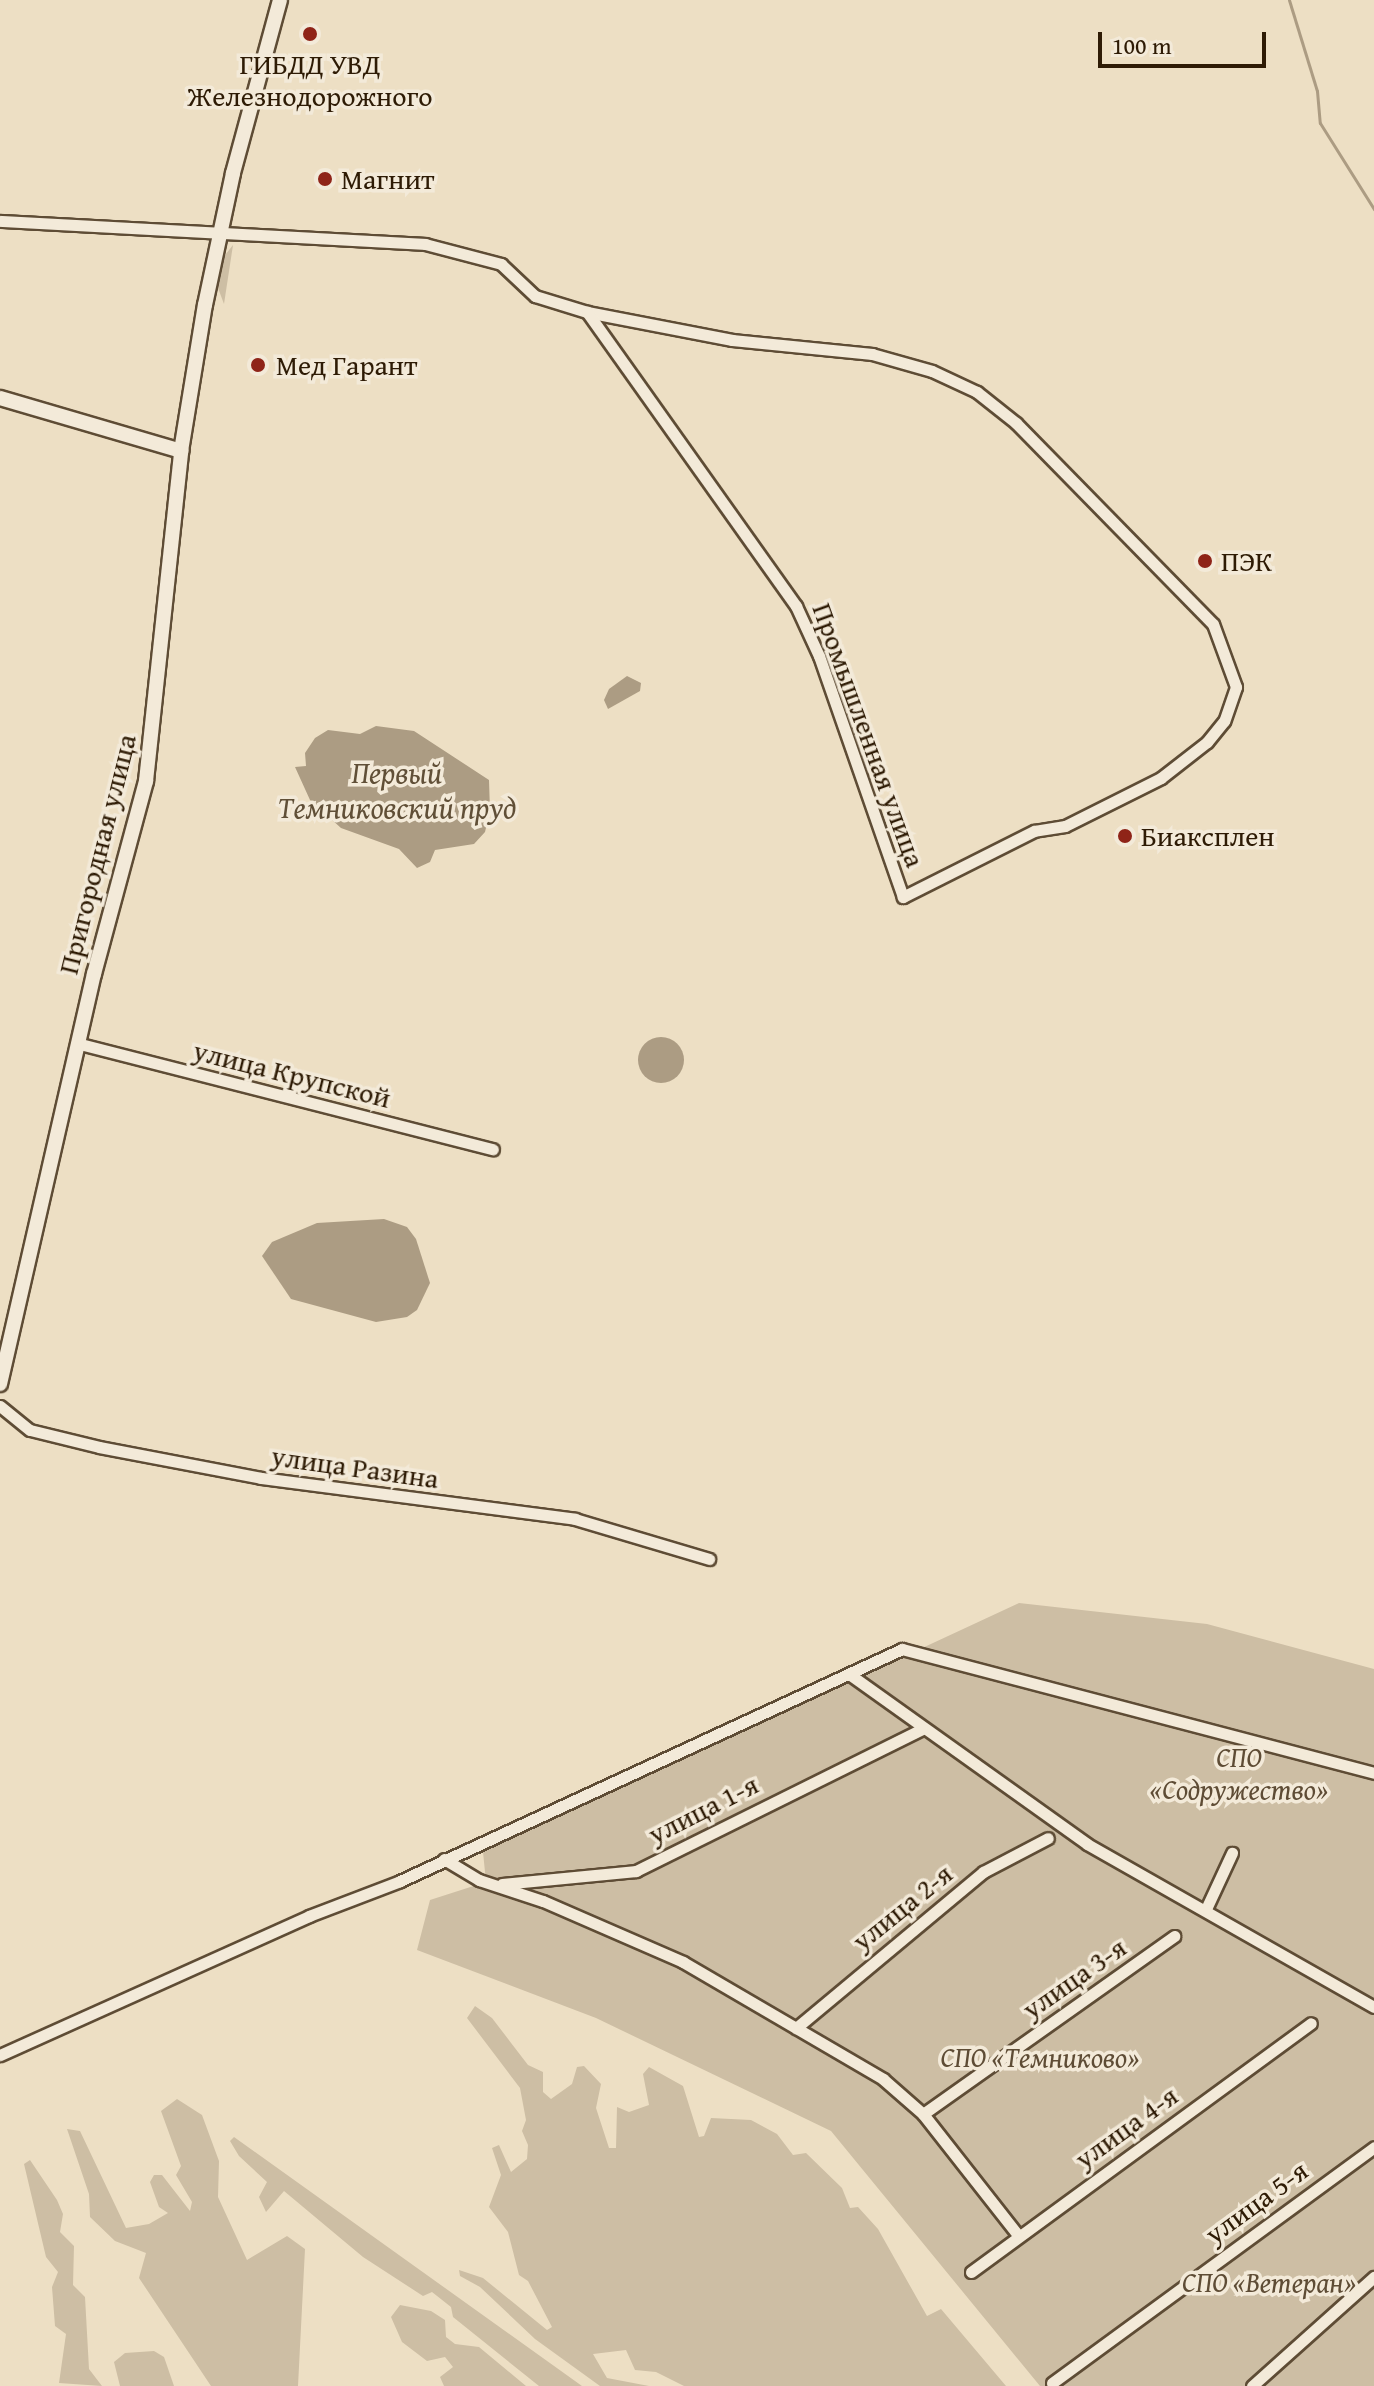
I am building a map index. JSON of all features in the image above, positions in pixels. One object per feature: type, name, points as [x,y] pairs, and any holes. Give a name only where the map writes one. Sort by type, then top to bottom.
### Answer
[{"type":"street","name":"Пригородная улица","points":[[0,1384],[153,743],[181,451],[219,233],[280,0]]},
{"type":"street","name":"Промышленная улица","points":[[0,221],[389,239],[462,251],[510,270],[535,296],[587,312],[732,340],[889,357],[977,392],[1032,438],[1213,624],[1236,687],[1224,721],[1207,742],[1161,778],[1065,826],[1034,831],[903,897],[819,656],[796,606],[587,312]]},
{"type":"street","points":[[0,398],[181,451]]},
{"type":"street","name":"улица Крупской","points":[[80,1044],[493,1149]]},
{"type":"street","name":"улица Разина","points":[[0,1406],[19,1424],[68,1440],[261,1478],[575,1519],[709,1559]]},
{"type":"street","points":[[0,2055],[444,1859],[902,1649],[1374,1773]]},
{"type":"street","points":[[849,1674],[1087,1844],[1374,2007]]},
{"type":"street","name":"улица 1-я","points":[[494,1885],[636,1871],[922,1729]]},
{"type":"street","name":"улица 2-я","points":[[796,2028],[983,1872],[1048,1838]]},
{"type":"street","points":[[1206,1909],[1232,1853]]},
{"type":"street","points":[[444,1859],[494,1885],[658,1950],[883,2079],[923,2114],[1018,2235]]},
{"type":"street","name":"улица 3-я","points":[[923,2114],[1174,1936]]},
{"type":"street","name":"улица 4-я","points":[[971,2272],[1311,2023]]},
{"type":"street","name":"улица 5-я","points":[[1052,2383],[1374,2147]]},
{"type":"street","points":[[1252,2386],[1374,2277]]},
{"type":"green space","points":[[233,245],[224,304],[215,280],[218,264]]},
{"type":"green space","name":"СПО «Темниково»","points":[[1019,1603],[1207,1624],[1374,1669],[1374,2386],[1040,2386],[831,2131],[596,2018],[417,1950],[430,1900],[486,1882],[483,1852]]},
{"type":"green space","points":[[475,2006],[492,2018],[528,2065],[543,2072],[543,2092],[551,2099],[572,2084],[577,2067],[584,2066],[601,2084],[596,2108],[609,2148],[616,2148],[617,2107],[629,2112],[649,2105],[643,2074],[649,2067],[683,2086],[699,2137],[704,2136],[711,2118],[751,2120],[777,2134],[793,2155],[806,2153],[842,2188],[850,2208],[858,2207],[878,2229],[927,2316],[941,2309],[1006,2386],[684,2386],[656,2372],[635,2370],[626,2350],[593,2354],[607,2378],[649,2386],[600,2386],[535,2339],[480,2287],[460,2276],[459,2270],[483,2278],[547,2330],[552,2327],[528,2281],[519,2275],[508,2232],[489,2207],[501,2175],[492,2148],[499,2145],[511,2172],[527,2159],[528,2145],[522,2131],[526,2120],[520,2088],[467,2018]]},
{"type":"green space","points":[[177,2099],[202,2115],[219,2161],[218,2197],[247,2260],[287,2236],[305,2249],[298,2386],[211,2386],[139,2278],[146,2253],[115,2241],[90,2217],[89,2194],[67,2129],[80,2131],[126,2228],[149,2224],[168,2213],[159,2207],[150,2182],[154,2175],[162,2175],[190,2211],[192,2202],[176,2175],[181,2166],[161,2111]]},
{"type":"green space","points":[[234,2137],[582,2386],[539,2386],[453,2317],[451,2307],[432,2292],[423,2296],[363,2257],[284,2191],[266,2212],[259,2197],[267,2182],[239,2156],[230,2141]]},
{"type":"green space","points":[[30,2160],[63,2214],[60,2232],[74,2246],[73,2285],[85,2297],[89,2369],[102,2386],[59,2383],[66,2334],[55,2326],[52,2287],[58,2272],[46,2257],[24,2164]]},
{"type":"green space","points":[[400,2305],[431,2311],[445,2320],[446,2337],[455,2344],[479,2347],[526,2386],[444,2386],[440,2377],[453,2367],[445,2357],[427,2361],[402,2342],[391,2317]]},
{"type":"green space","points":[[154,2351],[164,2357],[174,2386],[120,2386],[114,2362],[125,2353]]},
{"type":"water","points":[[627,676],[641,683],[640,691],[608,709],[604,700],[609,689]]},
{"type":"water","name":"Первый Темниковский пруд","points":[[376,726],[414,731],[489,780],[490,811],[485,832],[474,844],[435,850],[430,862],[417,868],[399,849],[341,828],[310,800],[295,767],[306,766],[305,753],[315,738],[328,730],[360,734]]},
{"type":"water","points":[[661,1037],[677,1044],[684,1060],[677,1076],[661,1083],[645,1076],[638,1060],[645,1044]]},
{"type":"water","points":[[384,1219],[407,1227],[416,1239],[430,1283],[417,1310],[407,1317],[376,1322],[291,1299],[262,1256],[272,1242],[317,1223]]},
{"type":"waterway","points":[[1289,0],[1317,91],[1320,123],[1374,209]]},
{"type":"place","name":"ГИБДД УВД Железнодорожного","points":[[310,34]]},
{"type":"place","name":"Магнит","points":[[325,179]]},
{"type":"place","name":"Мед Гарант","points":[[258,365]]},
{"type":"place","name":"ПЭК","points":[[1205,561]]},
{"type":"place","name":"Биаксплен","points":[[1125,836]]},
{"type":"park label","name":"СПО «Содружество»","points":[[1239,1773]]},
{"type":"park label","name":"СПО «Ветеран»","points":[[1269,2282]]}]
